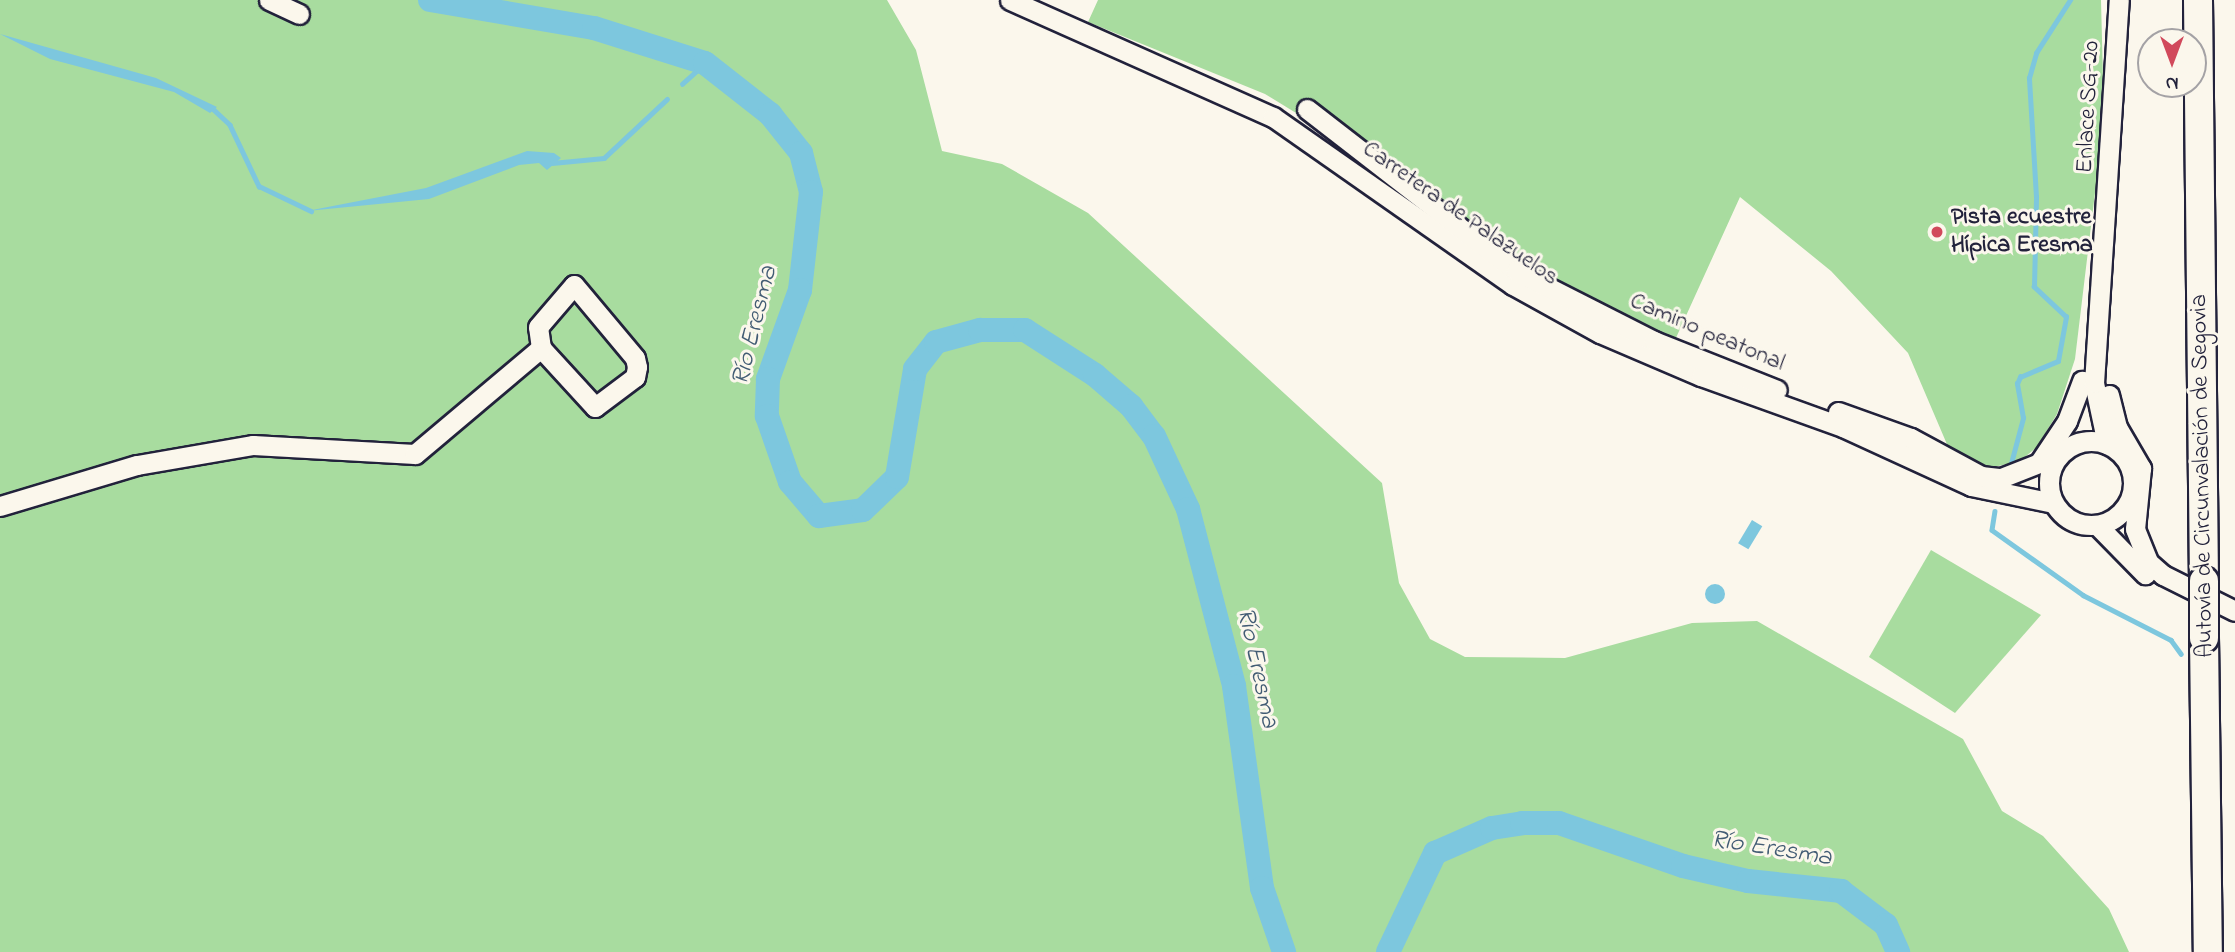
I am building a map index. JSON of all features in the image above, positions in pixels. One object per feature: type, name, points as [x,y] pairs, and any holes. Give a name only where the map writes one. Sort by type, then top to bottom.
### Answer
[{"type":"highway","name":"Autovía de Circunvalación de Segovia","points":[[2198,0],[2208,952]]},
{"type":"street","points":[[269,0],[299,14]]},
{"type":"street","name":"Carretera de Palazuelos","points":[[1010,0],[1273,117],[1499,276],[1600,333],[1701,376],[1843,427],[1971,486],[2053,503]]},
{"type":"street","name":"Enlace SG-20","points":[[2107,444],[2095,383],[2119,0]]},
{"type":"street","name":"Camino peatonal","points":[[1307,108],[1462,231],[1552,292],[1693,357],[1911,438],[1981,477],[2001,478],[2039,463],[2095,383]]},
{"type":"street","points":[[574,285],[635,358],[638,367],[635,377],[595,407],[541,348],[538,327],[574,285]]},
{"type":"street","points":[[0,506],[137,465],[253,444],[415,454],[541,348]]},
{"type":"street","points":[[2095,383],[2141,468],[2135,529],[2138,546],[2163,575],[2235,611]]},
{"type":"street","name":"Enlace SG-20","points":[[2069,447],[2095,383]]},
{"type":"street","points":[[2008,492],[2050,472],[2069,447],[2090,441],[2107,444],[2124,457],[2132,471],[2133,488],[2124,509],[2131,558]]},
{"type":"street","points":[[2050,472],[2053,503],[2072,521],[2097,525],[2152,580],[2235,625]]},
{"type":"street","points":[[2097,525],[2124,509]]},
{"type":"green space","points":[[0,0],[887,0],[916,50],[942,151],[1002,164],[1088,213],[1382,483],[1399,583],[1430,639],[1465,657],[1565,658],[1692,623],[1757,621],[1963,739],[2002,811],[2043,836],[2109,909],[2129,952],[0,952]]},
{"type":"green space","name":"Pista ecuestre Hípica Eresma","points":[[1098,0],[2101,0],[2104,118],[2075,359],[2057,414],[2037,447],[2020,461],[1994,467],[1966,461],[1949,449],[1908,353],[1831,271],[1740,197],[1675,340],[1552,292],[1384,167],[1265,94],[1088,22]]},
{"type":"green space","points":[[1931,550],[2041,615],[1955,713],[1869,657]]},
{"type":"water","points":[[0,34],[156,78],[217,107],[210,113],[174,92],[50,59]]},
{"type":"water","points":[[527,151],[554,153],[561,158],[547,170],[539,163],[519,165],[429,199],[307,211],[426,188]]},
{"type":"water","points":[[1752,520],[1762,526],[1748,549],[1738,543]]},
{"type":"water","points":[[1711,584],[1719,584],[1725,594],[1719,604],[1711,604],[1705,598],[1705,590]]},
{"type":"waterway","name":"Río Eresma","points":[[430,0],[594,28],[705,63],[770,114],[801,153],[811,192],[800,290],[768,379],[767,416],[790,482],[819,516],[863,510],[897,477],[915,369],[936,342],[980,330],[1025,330],[1095,375],[1131,406],[1154,436],[1188,509],[1234,686],[1262,888],[1284,952]]},
{"type":"waterway","points":[[2010,467],[2023,418],[2017,384],[2020,377],[2058,361],[2066,317],[2034,287],[2036,197],[2029,78],[2036,53],[2070,0]]},
{"type":"waterway","points":[[682,84],[705,63]]},
{"type":"waterway","points":[[552,163],[604,158],[667,99]]},
{"type":"waterway","points":[[211,107],[230,125],[259,186],[311,211]]},
{"type":"waterway","points":[[1995,511],[1992,530],[2083,595],[2171,640],[2181,654]]},
{"type":"waterway","name":"Río Eresma","points":[[1388,952],[1435,853],[1492,828],[1522,823],[1559,823],[1683,866],[1748,881],[1841,891],[1886,925],[1898,952]]},
{"type":"place","name":"Pista ecuestre Hípica Eresma","points":[[1937,232]]}]
